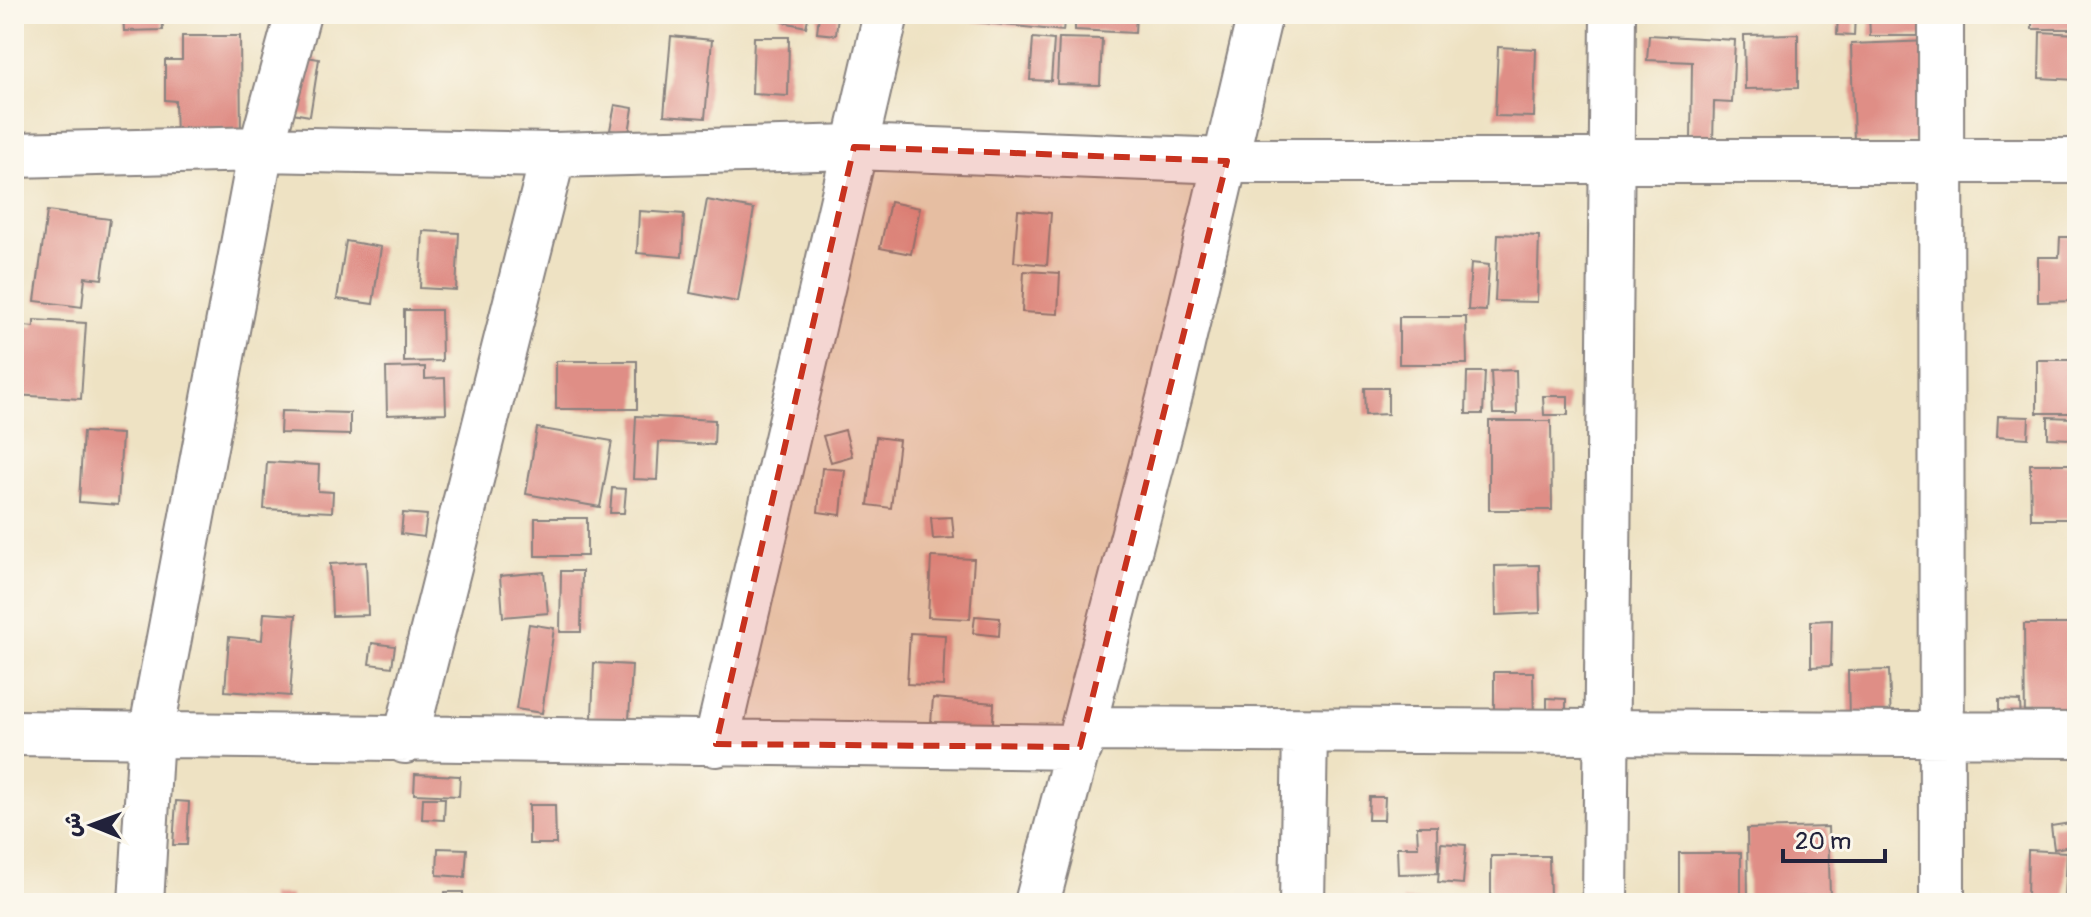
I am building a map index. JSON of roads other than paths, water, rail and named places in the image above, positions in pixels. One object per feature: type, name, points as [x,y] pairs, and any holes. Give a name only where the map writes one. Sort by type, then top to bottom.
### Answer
[{"type":"street","points":[[141,903],[151,734],[261,149],[298,14]]},
{"type":"street","points":[[716,744],[886,14]]},
{"type":"street","points":[[1037,903],[1082,738],[1227,161],[1260,14]]},
{"type":"street","points":[[1605,903],[1613,14]]},
{"type":"street","points":[[1941,14],[1938,160],[1944,734],[1942,903]]},
{"type":"street","points":[[14,155],[261,149],[553,155],[854,147],[1227,161],[2077,161]]},
{"type":"street","points":[[405,741],[553,155]]},
{"type":"street","points":[[14,733],[716,744],[1305,732],[2077,735]]},
{"type":"street","points":[[1302,903],[1305,732]]}]
